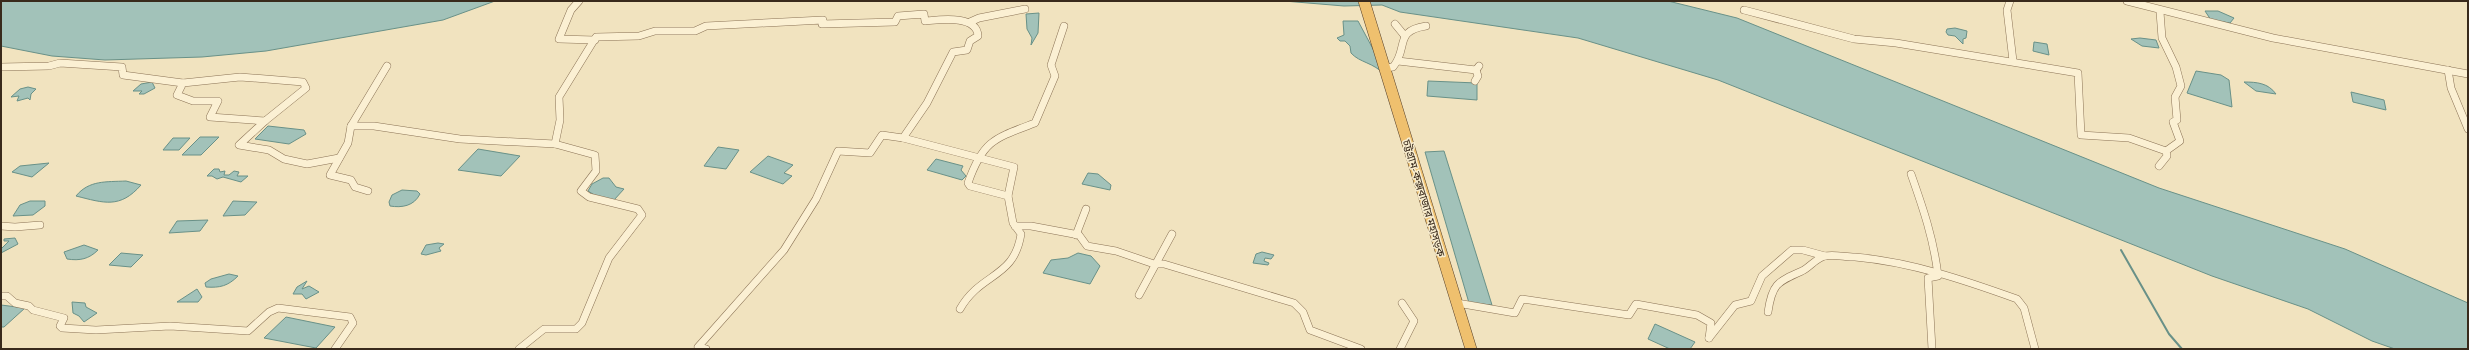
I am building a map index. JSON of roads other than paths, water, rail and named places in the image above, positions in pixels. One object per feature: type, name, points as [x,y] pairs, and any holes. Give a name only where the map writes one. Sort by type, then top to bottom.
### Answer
[{"type":"highway","name":"চট্টগ্রাম-কক্সবাজার মহাসড়ক","points":[[1364,1],[1471,349]]},
{"type":"street","points":[[579,1],[571,10],[559,38],[595,40]]},
{"type":"street","points":[[2010,1],[2007,10],[2013,61]]},
{"type":"street","points":[[2127,1],[2160,12],[2274,38],[2468,74]]},
{"type":"street","points":[[970,22],[979,18],[1025,9]]},
{"type":"street","points":[[1744,10],[1854,39],[2013,61],[2078,73],[2079,128],[2082,135],[2087,137],[2102,135],[2129,138],[2166,151]]},
{"type":"street","points":[[2160,12],[2162,38],[2176,67],[2181,86],[2175,97],[2177,120],[2173,122],[2180,141],[2166,151]]},
{"type":"street","points":[[554,144],[560,120],[560,97],[596,37],[639,36],[655,31],[695,31],[706,26],[823,20],[822,24],[895,22],[898,16],[924,14],[925,21],[959,19],[970,22],[978,33],[978,36],[970,41],[967,50],[953,52],[927,103],[903,138]]},
{"type":"street","points":[[1395,24],[1404,34]]},
{"type":"street","points":[[1008,196],[969,185],[977,158],[999,136],[1035,123],[1055,76],[1052,65],[1064,26]]},
{"type":"street","points":[[1385,68],[1393,67],[1398,61],[1404,34],[1412,28],[1426,26]]},
{"type":"street","points":[[1398,61],[1477,68],[1478,76],[1475,81]]},
{"type":"street","points":[[1,67],[43,66],[60,63],[122,67],[123,75],[183,83],[240,77],[303,82],[306,88],[265,121],[239,145],[269,150],[284,159],[307,164],[339,158]]},
{"type":"street","points":[[368,191],[355,187],[351,180],[330,175],[348,143],[351,126],[387,66]]},
{"type":"street","points":[[2448,70],[2451,88],[2468,129]]},
{"type":"street","points":[[183,83],[177,95],[193,101],[218,101],[210,117],[265,121]]},
{"type":"street","points":[[351,126],[374,126],[460,139],[554,144],[595,155],[596,171],[581,192],[589,197],[638,209],[642,215],[609,258],[582,322],[576,329],[544,329],[519,349]]},
{"type":"street","points":[[706,349],[698,346],[766,268],[784,250],[816,199],[838,152],[870,153],[882,135],[903,138],[1014,167],[1008,196],[1015,226],[1021,234],[1020,249],[1015,260],[969,294],[960,309]]},
{"type":"street","points":[[2160,166],[2167,156],[2166,151]]},
{"type":"street","points":[[1911,174],[1928,220],[1937,254],[1938,276],[1928,278],[1932,349]]},
{"type":"street","points":[[1076,235],[1086,209]]},
{"type":"street","points":[[1,226],[11,229],[23,226],[40,226]]},
{"type":"street","points":[[1015,226],[1039,226],[1061,234],[1076,235],[1083,239],[1087,246]]},
{"type":"street","points":[[1140,295],[1154,264],[1172,234]]},
{"type":"street","points":[[1080,251],[1087,246],[1116,251],[1154,264],[1164,264],[1294,303],[1303,312],[1310,330],[1361,349]]},
{"type":"street","points":[[1456,303],[1515,313],[1522,299],[1629,315],[1636,304],[1675,313],[1687,312],[1704,317],[1711,322],[1709,338],[1735,306],[1751,301],[1762,276],[1792,250],[1803,250],[1825,256],[1898,263],[1938,273],[2017,299],[2024,308],[2035,349]]},
{"type":"street","points":[[1768,312],[1771,294],[1779,281],[1790,274],[1802,272],[1813,262],[1825,256]]},
{"type":"street","points":[[1,296],[7,296],[15,303],[29,306],[33,310],[47,315],[60,316],[64,318],[60,326],[62,328],[96,330],[170,326],[248,331],[269,312],[278,308],[350,317],[354,320],[335,349]]},
{"type":"street","points":[[1400,349],[1414,321],[1402,302]]},
{"type":"water","points":[[1,1],[495,1],[443,20],[266,51],[202,57],[105,60],[52,56],[1,46]]},
{"type":"water","points":[[1284,1],[1668,1],[1737,18],[2159,188],[2345,249],[2468,303],[2468,349],[2395,349],[2372,341],[2308,309],[2212,276],[1718,80],[1578,38],[1400,12],[1382,5],[1344,6]]},
{"type":"water","points":[[2205,11],[2218,11],[2234,18],[2230,23],[2211,20]]},
{"type":"water","points":[[1039,13],[1038,33],[1031,45],[1032,38],[1027,29],[1026,14]]},
{"type":"water","points":[[1343,21],[1358,21],[1380,62],[1385,75],[1376,67],[1358,59],[1351,53],[1350,46],[1345,41],[1340,41],[1337,38],[1344,35]]},
{"type":"water","points":[[1955,28],[1967,31],[1966,38],[1963,39],[1963,44],[1955,36],[1948,35],[1946,32],[1947,29]]},
{"type":"water","points":[[2140,38],[2156,40],[2159,48],[2142,46],[2131,39]]},
{"type":"water","points":[[2034,42],[2047,44],[2049,55],[2033,51]]},
{"type":"water","points":[[2196,71],[2221,75],[2229,80],[2232,107],[2187,93]]},
{"type":"water","points":[[1428,81],[1477,83],[1477,100],[1427,96]]},
{"type":"water","points":[[152,82],[155,88],[144,94],[139,94],[142,91],[133,91],[141,84]]},
{"type":"water","points":[[2244,82],[2253,82],[2266,85],[2276,94],[2256,91]]},
{"type":"water","points":[[28,87],[36,89],[31,94],[30,100],[28,98],[17,101],[19,96],[11,97],[20,89]]},
{"type":"water","points":[[2351,92],[2384,100],[2386,110],[2353,102]]},
{"type":"water","points":[[268,126],[304,130],[306,134],[289,144],[255,139]]},
{"type":"water","points":[[200,137],[219,137],[201,155],[182,155]]},
{"type":"water","points":[[173,138],[190,138],[179,150],[163,150]]},
{"type":"water","points":[[718,147],[739,150],[726,169],[704,166]]},
{"type":"water","points":[[478,149],[520,156],[501,176],[458,170]]},
{"type":"water","points":[[1444,151],[1492,305],[1469,303],[1425,152]]},
{"type":"water","points":[[768,156],[793,165],[784,173],[792,176],[783,184],[750,172]]},
{"type":"water","points":[[936,159],[963,166],[961,170],[966,176],[962,180],[927,170]]},
{"type":"water","points":[[49,163],[32,177],[12,172],[20,166]]},
{"type":"water","points":[[214,169],[219,169],[220,172],[225,171],[224,175],[229,175],[234,171],[239,172],[237,176],[248,176],[241,182],[223,177],[217,179],[212,176],[207,176]]},
{"type":"water","points":[[1088,173],[1098,174],[1111,185],[1110,190],[1082,184]]},
{"type":"water","points":[[603,178],[609,178],[616,187],[624,189],[614,200],[596,196],[588,191],[592,184]]},
{"type":"water","points":[[126,181],[141,185],[133,193],[119,201],[103,202],[76,196],[92,184]]},
{"type":"water","points":[[402,190],[417,191],[420,194],[411,204],[399,207],[390,206],[389,202],[392,195]]},
{"type":"water","points":[[30,201],[45,201],[45,206],[33,215],[13,216],[20,205]]},
{"type":"water","points":[[233,201],[257,202],[245,215],[223,216]]},
{"type":"water","points":[[208,220],[200,231],[169,233],[177,221]]},
{"type":"water","points":[[15,238],[18,244],[1,253],[1,249],[9,241],[4,241],[4,239]]},
{"type":"water","points":[[438,243],[444,244],[439,248],[441,251],[426,255],[421,254],[426,245]]},
{"type":"water","points":[[84,245],[98,250],[84,259],[67,259],[64,252]]},
{"type":"water","points":[[1262,252],[1274,255],[1271,259],[1265,258],[1264,261],[1269,263],[1268,265],[1253,263],[1256,254]]},
{"type":"water","points":[[121,253],[143,255],[131,267],[109,265]]},
{"type":"water","points":[[1078,253],[1091,256],[1100,266],[1090,284],[1043,273],[1051,260],[1068,258]]},
{"type":"water","points":[[229,274],[238,276],[224,286],[206,287],[205,283],[211,279]]},
{"type":"water","points":[[307,281],[302,289],[309,286],[319,292],[306,299],[302,294],[293,294],[297,287]]},
{"type":"water","points":[[197,289],[202,297],[198,302],[177,302]]},
{"type":"water","points":[[72,302],[85,303],[86,307],[97,313],[84,322],[79,316],[73,313]]},
{"type":"water","points":[[1,305],[25,308],[4,327],[1,327]]},
{"type":"water","points":[[286,317],[335,327],[316,348],[264,338]]},
{"type":"water","points":[[1655,324],[1695,342],[1690,349],[1670,349],[1648,339]]},
{"type":"waterway","points":[[2121,250],[2169,334],[2182,349]]}]
